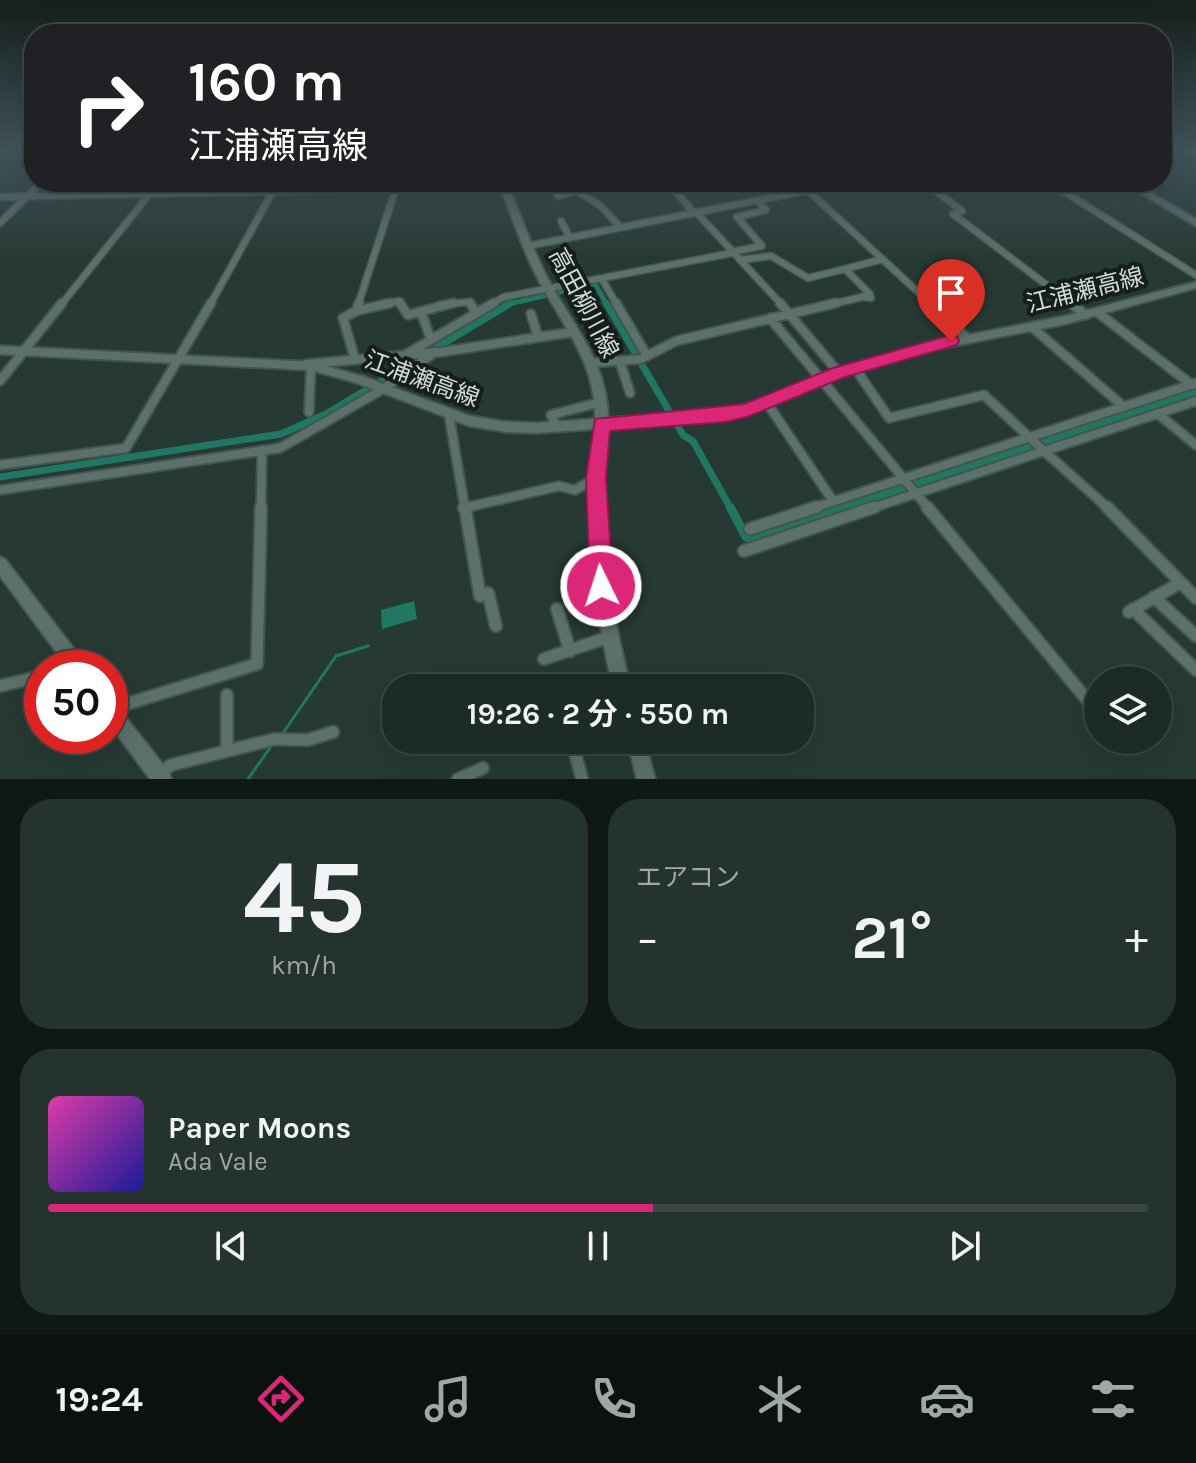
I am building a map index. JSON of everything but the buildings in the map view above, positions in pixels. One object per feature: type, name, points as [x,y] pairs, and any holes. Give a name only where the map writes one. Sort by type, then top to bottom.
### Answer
[{"type":"main road","name":"高田柳川線","points":[[506,192],[568,333],[591,363],[601,402],[596,478],[599,565],[609,637],[618,674]]},
{"type":"main road","points":[[1143,192],[1196,223]]},
{"type":"main road","name":"江浦瀬高線","points":[[0,350],[304,365],[361,380],[449,415],[494,426],[557,427],[725,415],[767,403],[855,368],[967,338],[1032,327],[1196,285]]},
{"type":"main road","points":[[0,564],[64,650]]},
{"type":"main road","points":[[128,734],[160,777]]},
{"type":"main road","points":[[640,754],[646,779]]},
{"type":"street","points":[[0,223],[31,192]]},
{"type":"street","points":[[0,197],[232,192]]},
{"type":"street","points":[[0,465],[126,448],[180,359],[272,192]]},
{"type":"street","points":[[356,311],[395,192]]},
{"type":"street","points":[[556,192],[558,196],[573,192]]},
{"type":"street","points":[[579,192],[592,198],[598,207],[608,210],[620,227]]},
{"type":"street","points":[[677,192],[790,314],[839,373]]},
{"type":"street","points":[[528,246],[798,192]]},
{"type":"street","points":[[810,192],[967,338]]},
{"type":"street","points":[[937,192],[962,211],[953,214],[1194,384]]},
{"type":"street","points":[[1065,192],[1196,275]]},
{"type":"street","points":[[0,381],[150,194]]},
{"type":"street","points":[[408,355],[504,297],[551,295],[602,279],[762,246],[737,217],[766,210],[757,200]]},
{"type":"street","points":[[561,221],[570,238]]},
{"type":"street","points":[[739,260],[771,256],[808,278],[883,259]]},
{"type":"street","points":[[591,363],[624,362],[649,356],[676,341],[867,298],[870,294],[845,269]]},
{"type":"street","points":[[602,279],[649,356]]},
{"type":"street","points":[[355,359],[343,318],[356,311],[399,301],[408,315],[441,304],[469,302],[476,313]]},
{"type":"street","points":[[531,314],[538,337]]},
{"type":"street","points":[[423,317],[431,340]]},
{"type":"street","points":[[770,318],[1084,696]]},
{"type":"street","points":[[1032,327],[1124,407]]},
{"type":"street","points":[[309,412],[304,365],[438,352],[568,333]]},
{"type":"street","points":[[0,490],[280,448],[438,352]]},
{"type":"street","points":[[624,362],[630,393]]},
{"type":"street","points":[[855,368],[889,418],[984,395],[996,410],[1015,420],[1033,436],[1044,451],[1111,511],[1196,598]]},
{"type":"street","points":[[750,529],[1194,384]]},
{"type":"street","points":[[744,551],[1196,401]]},
{"type":"street","points":[[557,427],[551,415],[601,402]]},
{"type":"street","points":[[767,403],[833,501]]},
{"type":"street","points":[[1158,414],[1196,445]]},
{"type":"street","points":[[449,415],[480,596],[488,593],[496,626]]},
{"type":"street","points":[[128,704],[257,664],[262,450]]},
{"type":"street","points":[[464,508],[559,486],[575,490],[596,478]]},
{"type":"street","points":[[1180,583],[1131,610],[1196,670]]},
{"type":"street","points":[[1154,597],[1196,636]]},
{"type":"street","points":[[557,609],[570,651]]},
{"type":"street","points":[[544,659],[609,637]]},
{"type":"street","points":[[0,686],[24,680]]},
{"type":"street","points":[[227,695],[227,751]]},
{"type":"street","points":[[160,777],[171,765],[275,739],[308,740],[333,732]]},
{"type":"street","points":[[575,754],[582,779]]},
{"type":"street","points":[[458,779],[483,768]]},
{"type":"shaded area","points":[[1196,387],[1196,397],[745,546],[750,532]]},
{"type":"shaded area","points":[[414,601],[417,619],[382,629],[381,610]]},
{"type":"waterway","points":[[509,304],[595,284],[607,305]]},
{"type":"waterway","points":[[606,303],[683,435],[693,441],[731,509]]},
{"type":"waterway","points":[[0,477],[281,434],[326,414],[509,304]]},
{"type":"waterway","points":[[505,305],[509,304]]},
{"type":"waterway","points":[[730,507],[746,537],[757,534]]},
{"type":"waterway","points":[[283,733],[336,656],[368,646]]},
{"type":"waterway","points":[[248,779],[272,745]]},
{"type":"route","points":[[601,586],[596,478],[601,424],[725,415],[747,410],[839,373],[951,341]]}]
